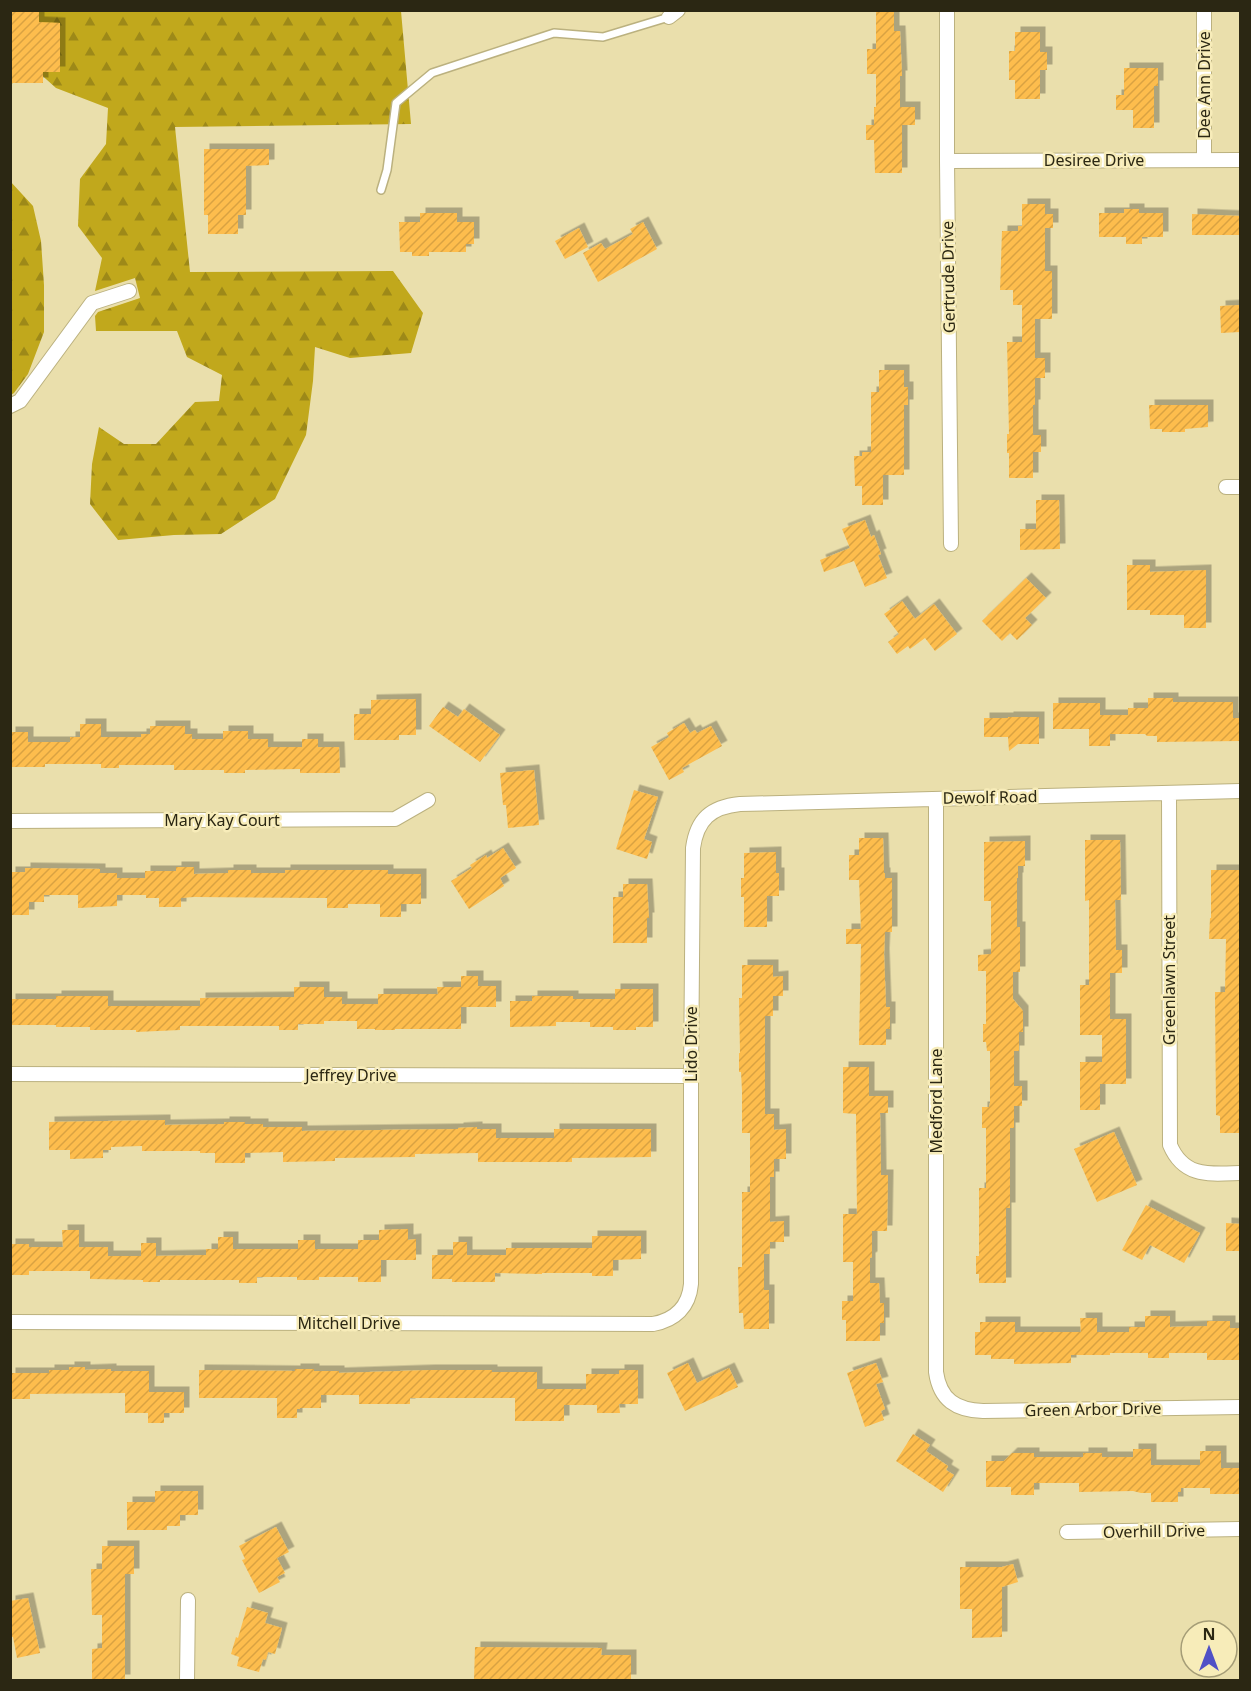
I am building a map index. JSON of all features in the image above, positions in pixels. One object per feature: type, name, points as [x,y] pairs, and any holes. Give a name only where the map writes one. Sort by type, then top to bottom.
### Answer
[{"type":"street","name":"Gertrude Drive","points":[[947,10],[946,161],[951,544]]},
{"type":"street","name":"Dee Ann Drive","points":[[1204,10],[1204,160]]},
{"type":"street","name":"Desiree Drive","points":[[946,161],[1240,160]]},
{"type":"street","points":[[10,406],[20,401],[92,303],[129,291]]},
{"type":"street","name":"Dewolf Road","points":[[740,804],[1240,791]]},
{"type":"street","name":"Greenlawn Street","points":[[1169,793],[1169,1138],[1182,1164],[1201,1173],[1240,1173]]},
{"type":"street","name":"Medford Lane","points":[[936,799],[936,1372],[939,1387],[948,1400]]},
{"type":"street","name":"Mary Kay Court","points":[[10,820],[395,819],[428,800]]},
{"type":"street","name":"Lido Drive","points":[[683,1309],[692,1284],[693,848],[702,822],[712,812],[720,807],[740,804]]},
{"type":"street","name":"Jeffrey Drive","points":[[10,1074],[691,1076]]},
{"type":"street","name":"Mitchell Drive","points":[[10,1322],[652,1323],[672,1318],[683,1309]]},
{"type":"street","name":"Green Arbor Drive","points":[[948,1400],[964,1409],[983,1411],[1240,1407]]},
{"type":"street","name":"Overhill Drive","points":[[1067,1532],[1240,1529]]},
{"type":"street","points":[[188,1600],[188,1680]]},
{"type":"lane","points":[[381,190],[387,170],[396,103],[432,73],[554,33],[603,37],[674,14]]},
{"type":"green space","points":[[10,11],[401,11],[411,124],[175,127],[190,272],[393,271],[423,313],[411,353],[350,358],[315,347],[306,435],[275,499],[221,534],[118,540],[90,504],[92,464],[99,427],[124,444],[156,444],[195,402],[219,401],[222,375],[187,357],[177,331],[96,331],[95,316],[98,312],[140,298],[135,278],[95,291],[102,258],[78,226],[80,179],[106,144],[108,108],[56,88],[37,71],[11,84]]},
{"type":"green space","points":[[10,181],[33,206],[41,241],[44,285],[44,332],[28,374],[11,395]]},
{"type":"building","points":[[876,10],[894,10],[894,31],[900,31],[902,76],[900,76],[900,107],[915,107],[915,125],[902,125],[902,173],[875,173],[874,140],[866,140],[866,125],[874,125],[874,107],[876,107],[876,74],[867,74],[867,49],[876,49]]},
{"type":"building","points":[[10,11],[39,12],[39,22],[60,23],[60,72],[43,72],[43,83],[10,83]]},
{"type":"building","points":[[1015,32],[1040,32],[1040,52],[1047,52],[1047,70],[1040,70],[1040,99],[1015,99],[1015,80],[1009,80],[1009,51],[1015,51]]},
{"type":"building","points":[[1124,68],[1158,68],[1158,86],[1154,86],[1154,128],[1133,128],[1133,110],[1116,110],[1116,95],[1124,95]]},
{"type":"building","points":[[204,149],[269,149],[269,165],[246,166],[246,215],[238,215],[238,234],[208,234],[208,215],[204,215]]},
{"type":"building","points":[[1022,204],[1045,204],[1045,214],[1053,214],[1053,228],[1045,228],[1045,271],[1052,271],[1052,319],[1035,319],[1035,358],[1045,358],[1045,378],[1035,378],[1035,405],[1033,405],[1033,435],[1041,435],[1041,452],[1033,452],[1033,478],[1009,478],[1007,342],[1022,342],[1022,305],[1013,305],[1013,290],[1000,290],[1002,231],[1018,231],[1018,226],[1022,226]]},
{"type":"building","points":[[1124,209],[1139,209],[1139,213],[1163,213],[1163,237],[1142,237],[1142,244],[1126,244],[1126,237],[1099,237],[1099,213],[1124,213]]},
{"type":"building","points":[[420,213],[457,213],[457,222],[474,222],[474,244],[466,244],[466,252],[429,252],[429,256],[412,256],[412,252],[400,252],[399,222],[420,222]]},
{"type":"building","points":[[1192,214],[1240,216],[1240,235],[1192,235]]},
{"type":"building","points":[[643,222],[657,249],[598,282],[583,253],[601,243],[605,249],[633,234],[630,229]]},
{"type":"building","points":[[579,228],[588,247],[565,259],[555,241]]},
{"type":"building","points":[[1240,305],[1240,332],[1221,333],[1220,306]]},
{"type":"building","points":[[879,370],[904,370],[904,387],[908,387],[908,405],[904,405],[904,475],[883,475],[883,505],[862,505],[862,486],[855,486],[854,456],[862,456],[862,452],[871,452],[871,392],[879,392]]},
{"type":"building","points":[[1149,405],[1208,405],[1208,427],[1185,429],[1185,432],[1162,432],[1162,429],[1150,429]]},
{"type":"building","points":[[1036,500],[1059,500],[1060,549],[1020,550],[1020,529],[1036,529]]},
{"type":"building","points":[[865,520],[871,537],[874,535],[881,554],[878,555],[887,578],[865,587],[854,561],[824,572],[820,560],[850,548],[842,529]]},
{"type":"building","points":[[1127,565],[1150,565],[1150,572],[1206,570],[1206,628],[1184,628],[1184,615],[1150,615],[1150,610],[1127,610]]},
{"type":"building","points":[[1026,578],[1046,598],[1025,618],[1032,625],[1017,640],[1010,633],[1002,641],[982,621]]},
{"type":"building","points":[[902,601],[915,619],[934,604],[957,634],[935,651],[925,638],[910,649],[908,646],[897,654],[888,642],[899,634],[884,614]]},
{"type":"building","points":[[1148,698],[1173,698],[1173,702],[1233,702],[1233,718],[1240,718],[1240,741],[1157,742],[1157,736],[1110,734],[1110,746],[1089,746],[1089,729],[1053,729],[1053,703],[1100,703],[1100,715],[1128,715],[1128,708],[1148,708]]},
{"type":"building","points":[[416,699],[416,735],[399,735],[399,740],[354,740],[354,714],[371,714],[371,700]]},
{"type":"building","points":[[443,707],[458,717],[464,709],[500,735],[480,762],[429,726]]},
{"type":"building","points":[[1039,717],[1039,744],[1018,744],[1009,751],[1008,737],[984,737],[984,718]]},
{"type":"building","points":[[684,723],[690,733],[695,730],[697,733],[711,726],[722,746],[682,768],[684,772],[669,780],[651,747],[669,737],[667,733]]},
{"type":"building","points":[[80,724],[101,724],[101,737],[141,737],[141,734],[150,734],[150,726],[185,726],[185,734],[192,734],[192,739],[223,739],[223,731],[248,731],[248,739],[268,739],[268,747],[302,747],[302,739],[318,739],[318,747],[339,747],[340,773],[300,773],[300,769],[245,770],[245,773],[224,773],[224,770],[174,770],[174,765],[119,765],[119,768],[101,768],[101,764],[45,764],[45,767],[10,767],[10,732],[28,732],[28,742],[70,742],[70,737],[80,737]]},
{"type":"building","points":[[534,770],[539,825],[508,828],[500,773]]},
{"type":"building","points":[[634,790],[658,797],[644,839],[652,842],[647,859],[616,849]]},
{"type":"building","points":[[859,838],[883,838],[885,878],[892,878],[892,932],[885,932],[884,954],[886,1007],[890,1007],[890,1029],[886,1029],[886,1045],[859,1045],[861,944],[846,944],[846,929],[861,929],[859,880],[849,880],[849,855],[859,855]]},
{"type":"building","points":[[1085,840],[1120,840],[1121,900],[1115,900],[1116,950],[1122,950],[1122,973],[1110,973],[1110,1019],[1126,1019],[1126,1084],[1100,1084],[1100,1110],[1080,1110],[1080,1062],[1102,1062],[1102,1035],[1080,1035],[1080,985],[1089,985],[1089,900],[1085,901]]},
{"type":"building","points":[[1025,841],[1025,866],[1018,866],[1017,878],[1020,972],[1013,972],[1013,999],[1023,1011],[1023,1032],[1019,1032],[1019,1051],[1014,1051],[1014,1086],[1022,1086],[1022,1106],[1014,1106],[1014,1128],[1010,1128],[1010,1208],[1006,1208],[1006,1283],[979,1283],[979,1274],[976,1274],[976,1256],[979,1256],[979,1188],[986,1188],[986,1128],[982,1128],[982,1107],[989,1107],[990,1103],[990,1051],[987,1051],[986,1042],[983,1042],[983,1024],[986,1024],[986,971],[978,971],[978,955],[991,954],[991,901],[984,901],[984,842]]},
{"type":"building","points":[[503,848],[516,868],[500,878],[504,886],[469,909],[451,881],[472,868],[470,865]]},
{"type":"building","points":[[776,852],[779,896],[767,896],[767,927],[744,927],[744,897],[741,897],[741,878],[744,878],[744,853]]},
{"type":"building","points":[[176,867],[194,867],[194,874],[228,873],[228,870],[285,873],[285,870],[388,870],[388,874],[421,874],[421,904],[401,904],[401,917],[380,917],[380,904],[348,904],[348,908],[327,908],[327,898],[194,897],[181,898],[181,907],[159,907],[159,898],[146,898],[146,895],[117,895],[117,906],[78,908],[78,895],[44,895],[44,902],[29,902],[29,915],[10,915],[10,872],[25,872],[25,868],[100,869],[100,873],[117,873],[117,878],[145,878],[145,871],[176,871]]},
{"type":"building","points":[[1211,870],[1240,870],[1240,1133],[1220,1133],[1220,1116],[1216,1115],[1215,992],[1225,992],[1226,939],[1209,939]]},
{"type":"building","points":[[623,884],[647,884],[649,918],[647,918],[647,943],[613,943],[613,897],[623,897]]},
{"type":"building","points":[[742,965],[773,965],[773,977],[783,976],[783,996],[773,996],[773,1016],[765,1016],[765,1114],[774,1114],[774,1130],[786,1129],[786,1159],[774,1159],[774,1177],[770,1177],[770,1222],[784,1221],[784,1242],[770,1242],[770,1254],[764,1254],[764,1290],[769,1290],[769,1329],[744,1329],[743,1313],[739,1313],[738,1267],[742,1267],[742,1192],[750,1192],[750,1133],[742,1133],[742,1091],[741,1072],[739,1072],[739,998],[742,998]]},
{"type":"building","points":[[461,976],[478,976],[478,986],[496,986],[496,1007],[461,1007],[461,1029],[357,1029],[357,1021],[298,1024],[298,1030],[279,1030],[279,1026],[180,1026],[180,1030],[136,1032],[136,1030],[90,1030],[90,1027],[56,1027],[56,1025],[10,1025],[10,999],[108,996],[108,1006],[200,1006],[200,998],[294,997],[294,987],[324,987],[324,997],[342,997],[342,1004],[378,1004],[378,994],[438,994],[437,987],[461,987]]},
{"type":"building","points":[[615,989],[653,989],[653,1027],[613,1030],[613,1027],[590,1027],[590,1022],[556,1022],[556,1026],[510,1027],[510,1001],[532,1001],[532,996],[615,999]]},
{"type":"building","points":[[843,1067],[869,1067],[869,1096],[888,1096],[888,1113],[880,1113],[881,1175],[888,1175],[887,1231],[872,1231],[872,1257],[870,1258],[870,1283],[879,1283],[880,1303],[884,1303],[884,1323],[880,1323],[880,1341],[846,1341],[846,1320],[842,1320],[842,1301],[853,1301],[853,1262],[843,1262],[843,1214],[857,1214],[856,1114],[843,1113]]},
{"type":"building","points":[[165,1120],[165,1125],[245,1122],[245,1124],[263,1124],[263,1127],[302,1127],[302,1131],[477,1127],[477,1129],[496,1129],[496,1138],[554,1138],[554,1129],[651,1129],[651,1157],[572,1158],[572,1162],[478,1162],[478,1153],[415,1154],[415,1157],[335,1158],[335,1161],[283,1162],[283,1152],[245,1153],[245,1163],[215,1163],[215,1153],[142,1151],[142,1146],[111,1147],[111,1150],[103,1150],[103,1158],[70,1159],[70,1150],[49,1150],[49,1122]]},
{"type":"building","points":[[1114,1132],[1137,1185],[1097,1202],[1074,1149]]},
{"type":"building","points":[[1146,1205],[1200,1233],[1184,1263],[1150,1245],[1142,1260],[1122,1250]]},
{"type":"building","points":[[1226,1223],[1240,1224],[1240,1251],[1226,1251]]},
{"type":"building","points":[[408,1229],[408,1240],[416,1239],[416,1260],[381,1260],[381,1282],[358,1282],[358,1277],[319,1277],[319,1280],[297,1280],[297,1277],[257,1277],[257,1283],[239,1283],[239,1280],[143,1282],[143,1280],[90,1279],[90,1271],[29,1271],[29,1275],[10,1275],[10,1244],[29,1244],[29,1247],[63,1247],[62,1230],[79,1230],[79,1247],[108,1247],[108,1256],[141,1256],[141,1243],[156,1243],[156,1256],[206,1255],[206,1249],[218,1249],[218,1237],[233,1237],[233,1249],[298,1249],[298,1240],[315,1240],[315,1249],[358,1249],[358,1240],[379,1240],[379,1230]]},
{"type":"building","points":[[592,1236],[641,1236],[641,1259],[613,1260],[613,1276],[592,1276],[592,1273],[495,1273],[495,1282],[452,1282],[452,1279],[432,1279],[432,1255],[453,1255],[453,1242],[467,1242],[467,1255],[506,1255],[506,1248],[592,1248]]},
{"type":"building","points":[[1145,1316],[1170,1316],[1170,1327],[1207,1326],[1207,1321],[1230,1321],[1230,1328],[1240,1328],[1240,1360],[1207,1360],[1207,1353],[1169,1353],[1169,1358],[1148,1358],[1148,1353],[1110,1353],[1110,1355],[1071,1355],[1071,1363],[1014,1364],[1014,1359],[991,1359],[991,1355],[975,1355],[975,1332],[980,1332],[980,1322],[1015,1322],[1015,1332],[1081,1332],[1080,1318],[1097,1318],[1097,1332],[1129,1332],[1129,1327],[1145,1327]]},
{"type":"building","points":[[688,1363],[697,1383],[729,1368],[738,1387],[685,1411],[667,1373]]},
{"type":"building","points":[[876,1363],[883,1382],[876,1384],[885,1409],[881,1411],[884,1420],[865,1427],[847,1373]]},
{"type":"building","points":[[69,1367],[85,1367],[85,1370],[149,1371],[149,1392],[184,1392],[184,1413],[164,1413],[164,1423],[148,1423],[148,1413],[125,1413],[125,1393],[30,1394],[30,1399],[10,1399],[10,1373],[49,1373],[49,1370],[69,1370]]},
{"type":"building","points":[[295,1369],[339,1371],[339,1373],[430,1370],[537,1372],[537,1389],[586,1389],[586,1374],[619,1374],[619,1370],[638,1370],[638,1404],[619,1404],[620,1413],[597,1413],[597,1405],[564,1405],[564,1421],[515,1421],[515,1398],[410,1398],[410,1404],[359,1404],[359,1395],[321,1395],[321,1408],[300,1408],[297,1409],[297,1418],[277,1418],[277,1398],[199,1398],[199,1370],[295,1371]]},
{"type":"building","points":[[913,1434],[930,1445],[926,1451],[948,1466],[946,1470],[954,1475],[943,1492],[896,1461]]},
{"type":"building","points":[[1133,1449],[1151,1449],[1151,1465],[1200,1465],[1200,1451],[1221,1451],[1221,1468],[1240,1468],[1240,1494],[1210,1494],[1210,1488],[1181,1488],[1181,1492],[1178,1492],[1178,1502],[1151,1502],[1151,1493],[1079,1492],[1079,1483],[1034,1483],[1034,1495],[1011,1495],[1011,1487],[986,1487],[986,1461],[1004,1461],[1012,1453],[1034,1453],[1034,1457],[1083,1457],[1083,1453],[1102,1453],[1102,1457],[1133,1457]]},
{"type":"building","points":[[155,1491],[198,1491],[198,1515],[180,1515],[180,1526],[167,1526],[167,1530],[127,1530],[127,1502],[155,1502]]},
{"type":"building","points":[[276,1527],[289,1552],[277,1558],[285,1573],[277,1577],[280,1582],[259,1593],[242,1560],[245,1559],[239,1546]]},
{"type":"building","points":[[102,1546],[134,1546],[134,1574],[125,1574],[125,1680],[92,1680],[92,1649],[102,1648],[102,1615],[92,1615],[91,1569],[102,1569]]},
{"type":"building","points":[[1013,1564],[1018,1582],[1002,1587],[1002,1637],[972,1638],[972,1609],[960,1609],[960,1567],[1002,1567]]},
{"type":"building","points":[[28,1598],[40,1653],[17,1658],[13,1637],[10,1637],[10,1601]]},
{"type":"building","points":[[247,1607],[268,1613],[265,1623],[282,1628],[275,1654],[268,1652],[259,1672],[237,1666],[239,1657],[231,1654]]},
{"type":"building","points":[[475,1647],[602,1648],[601,1655],[631,1655],[631,1680],[474,1680]]}]
